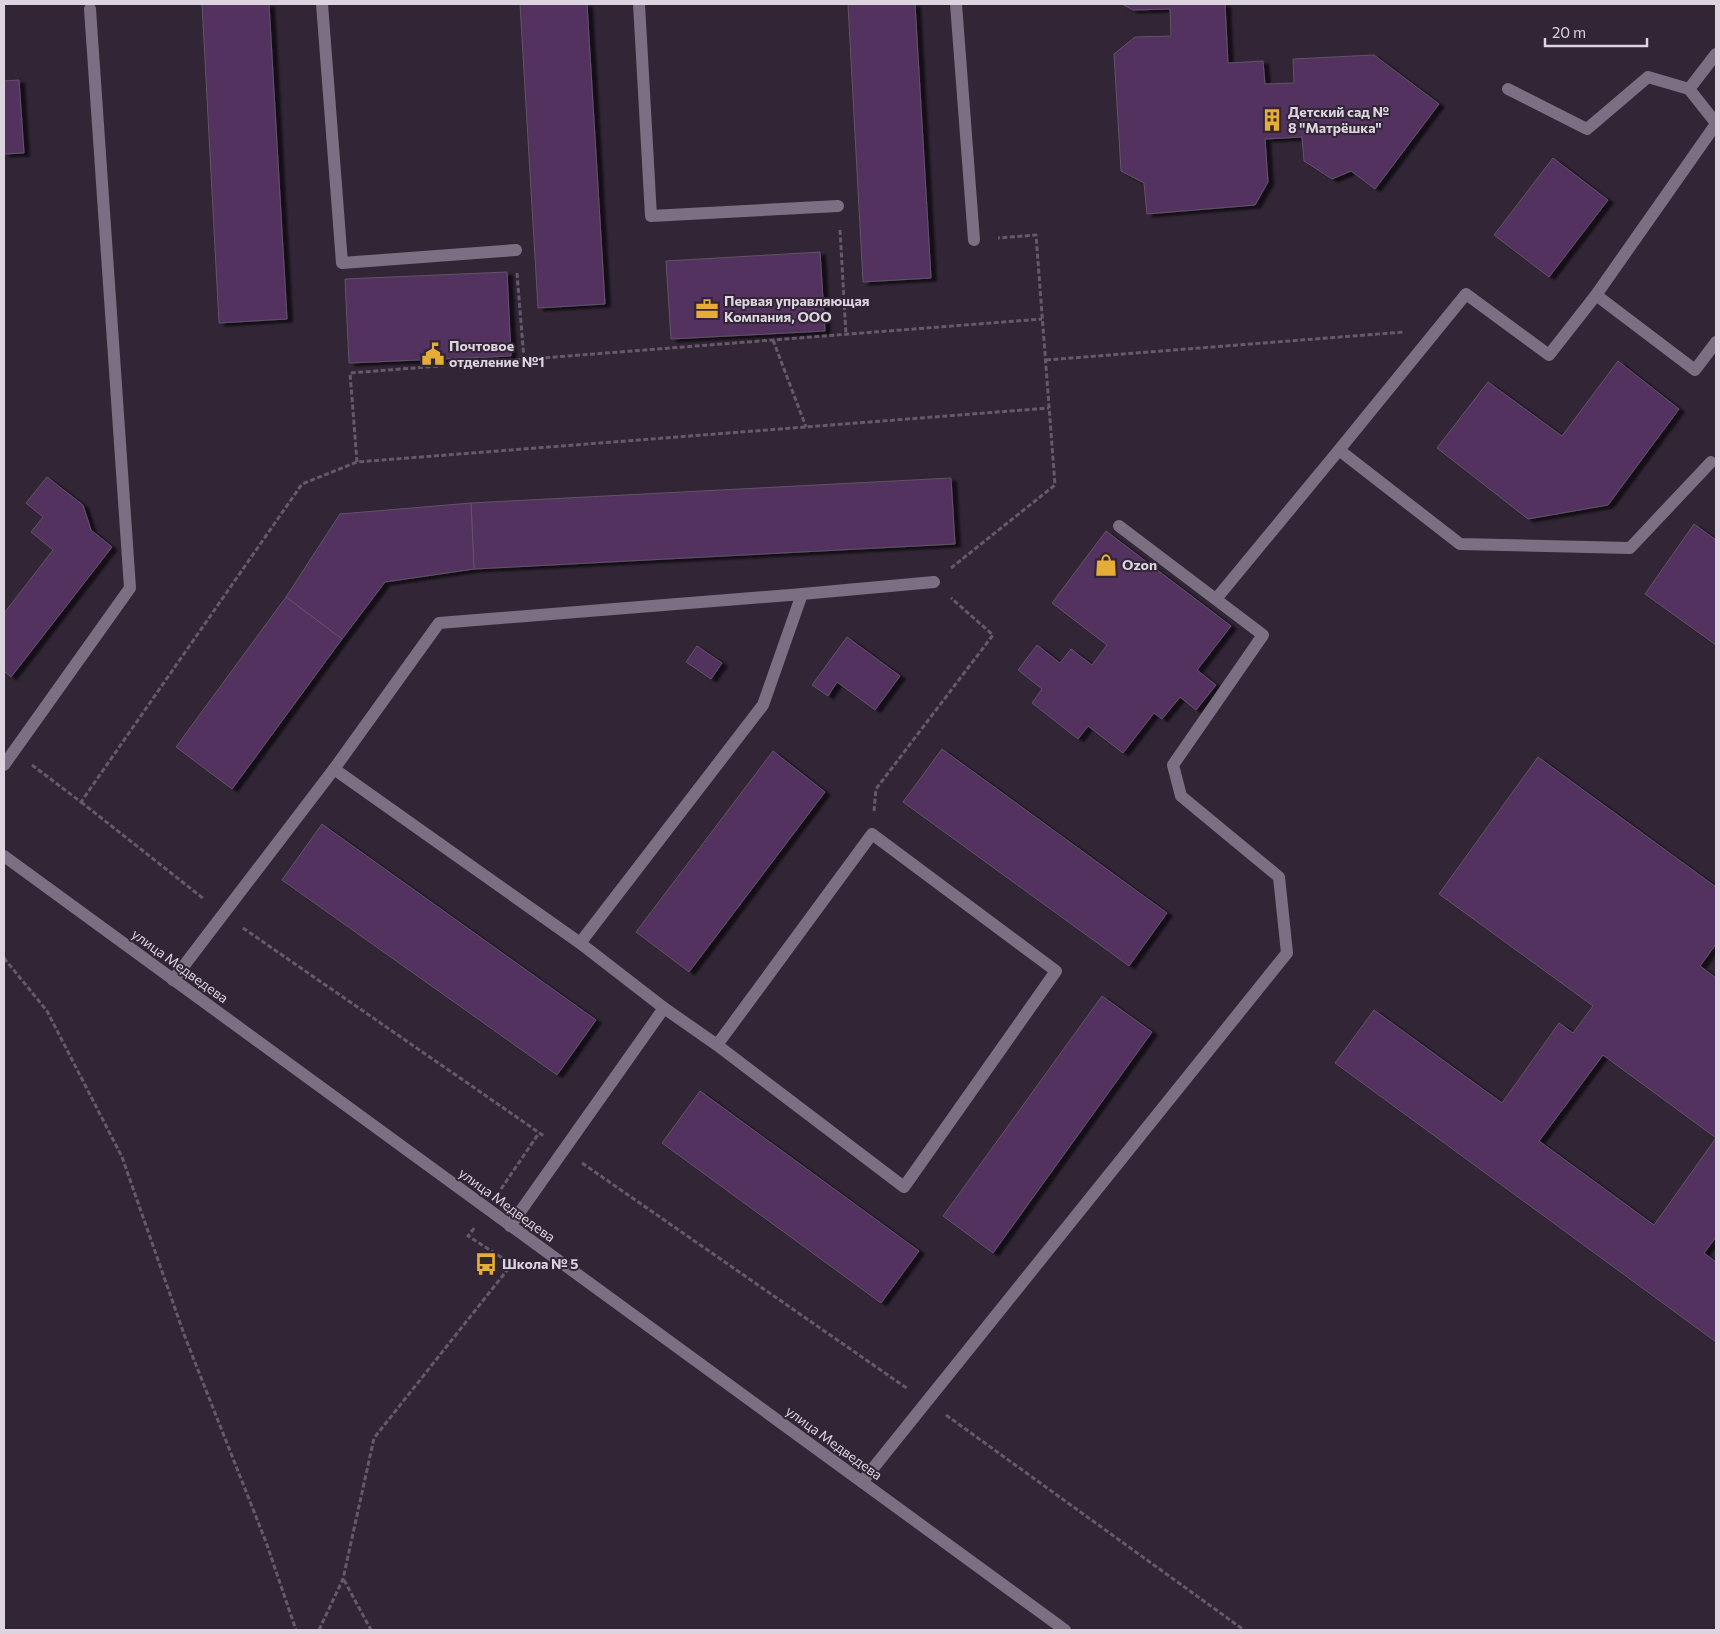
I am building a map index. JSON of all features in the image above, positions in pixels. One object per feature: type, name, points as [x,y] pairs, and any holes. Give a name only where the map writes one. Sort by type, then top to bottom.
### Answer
[{"type":"street","points":[[322,4],[342,264],[516,250]]},
{"type":"street","points":[[639,4],[651,216],[838,206]]},
{"type":"street","points":[[956,4],[974,240]]},
{"type":"street","points":[[4,765],[130,588],[89,5]]},
{"type":"street","points":[[1689,89],[1716,54]]},
{"type":"street","points":[[1216,599],[1466,294],[1549,355],[1596,295],[1716,124],[1689,89],[1648,77],[1587,129],[1508,89]]},
{"type":"street","points":[[1596,295],[1695,370],[1716,342]]},
{"type":"street","points":[[1339,450],[1460,544],[1630,548],[1711,462]]},
{"type":"street","points":[[862,1482],[1287,953],[1279,877],[1181,796],[1173,766],[1263,635],[1119,526]]},
{"type":"street","points":[[173,980],[334,769],[439,623],[934,582]]},
{"type":"street","points":[[580,944],[763,705],[802,594]]},
{"type":"street","points":[[334,769],[580,944],[904,1187],[1056,971],[872,834],[717,1045]]},
{"type":"street","name":"улица Медведева","points":[[4,856],[1066,1630]]},
{"type":"street","points":[[510,1226],[664,1008]]},
{"type":"path","points":[[838,206],[846,335]]},
{"type":"path","points":[[872,834],[876,789],[993,635],[934,582],[1055,484],[1036,235],[974,240]]},
{"type":"path","points":[[516,250],[524,359]]},
{"type":"path","points":[[358,462],[350,373],[1042,319]]},
{"type":"path","points":[[1046,360],[1437,330]]},
{"type":"path","points":[[773,340],[806,427]]},
{"type":"path","points":[[81,802],[302,484],[358,462],[1049,408]]},
{"type":"path","points":[[13,751],[223,914],[927,1402],[1244,1630]]},
{"type":"path","points":[[4,958],[46,1011],[122,1157],[185,1337],[266,1542],[296,1630]]},
{"type":"path","points":[[319,1630],[343,1579],[374,1438],[512,1264],[468,1236],[539,1133]]},
{"type":"path","points":[[343,1579],[371,1630]]},
{"type":"building","points":[[202,4],[269,4],[287,319],[219,323]]},
{"type":"building","points":[[520,4],[587,4],[605,304],[538,308]]},
{"type":"building","points":[[848,4],[915,4],[931,278],[863,282]]},
{"type":"building","name":"Детский сад № 8 \"Матрёшка\"","points":[[1122,4],[1225,4],[1228,63],[1263,61],[1265,84],[1294,83],[1293,59],[1374,55],[1439,104],[1375,189],[1351,171],[1332,179],[1304,161],[1302,137],[1265,139],[1268,182],[1255,205],[1147,214],[1144,183],[1121,171],[1114,54],[1135,37],[1171,36],[1170,9],[1133,10]]},
{"type":"building","points":[[19,80],[24,153],[4,154],[4,81]]},
{"type":"building","points":[[1553,158],[1608,200],[1549,277],[1494,235]]},
{"type":"building","points":[[820,252],[825,331],[671,339],[666,261]]},
{"type":"building","points":[[507,272],[511,356],[349,363],[345,279]]},
{"type":"building","points":[[1618,361],[1679,409],[1608,505],[1528,519],[1437,448],[1488,382],[1562,436]]},
{"type":"building","points":[[47,477],[83,505],[91,530],[112,547],[11,677],[4,671],[4,611],[53,550],[31,532],[43,517],[26,503]]},
{"type":"building","points":[[951,478],[955,544],[474,569],[471,503]]},
{"type":"building","points":[[471,503],[474,569],[385,582],[342,639],[286,597],[340,514]]},
{"type":"building","points":[[1694,524],[1716,540],[1716,645],[1645,594]]},
{"type":"building","points":[[1106,531],[1231,626],[1197,670],[1216,685],[1196,710],[1180,697],[1162,719],[1154,713],[1123,753],[1088,726],[1078,739],[1032,703],[1042,689],[1018,670],[1037,645],[1060,663],[1071,649],[1092,665],[1107,645],[1052,603]]},
{"type":"building","points":[[286,597],[342,639],[232,789],[176,747]]},
{"type":"building","points":[[847,637],[900,676],[875,710],[837,682],[828,696],[812,685]]},
{"type":"building","points":[[697,646],[722,663],[711,679],[686,662]]},
{"type":"building","points":[[942,749],[1167,913],[1129,966],[903,802]]},
{"type":"building","points":[[773,751],[825,792],[689,972],[636,932]]},
{"type":"building","points":[[1538,757],[1716,887],[1716,944],[1700,966],[1716,978],[1716,1138],[1716,1237],[1704,1253],[1716,1262],[1716,1342],[1335,1063],[1374,1010],[1502,1103],[1559,1023],[1573,1033],[1593,1006],[1439,894]],"holes":[[[1603,1055],[1716,1138],[1654,1225],[1539,1141]]]},
{"type":"building","points":[[322,824],[596,1020],[557,1075],[282,880]]},
{"type":"building","points":[[1102,996],[1152,1032],[993,1253],[943,1216]]},
{"type":"building","points":[[700,1091],[919,1251],[881,1303],[662,1143]]},
{"type":"place","name":"Детский сад № 8 \"Матрёшка\"","points":[[1272,120]]},
{"type":"place","name":"Первая управляющая Компания, ООО","points":[[707,309]]},
{"type":"place","name":"Почтовое отделение №1","points":[[433,354]]},
{"type":"place","name":"Ozon","points":[[1106,565]]},
{"type":"place","name":"Школа № 5","points":[[486,1264]]}]
